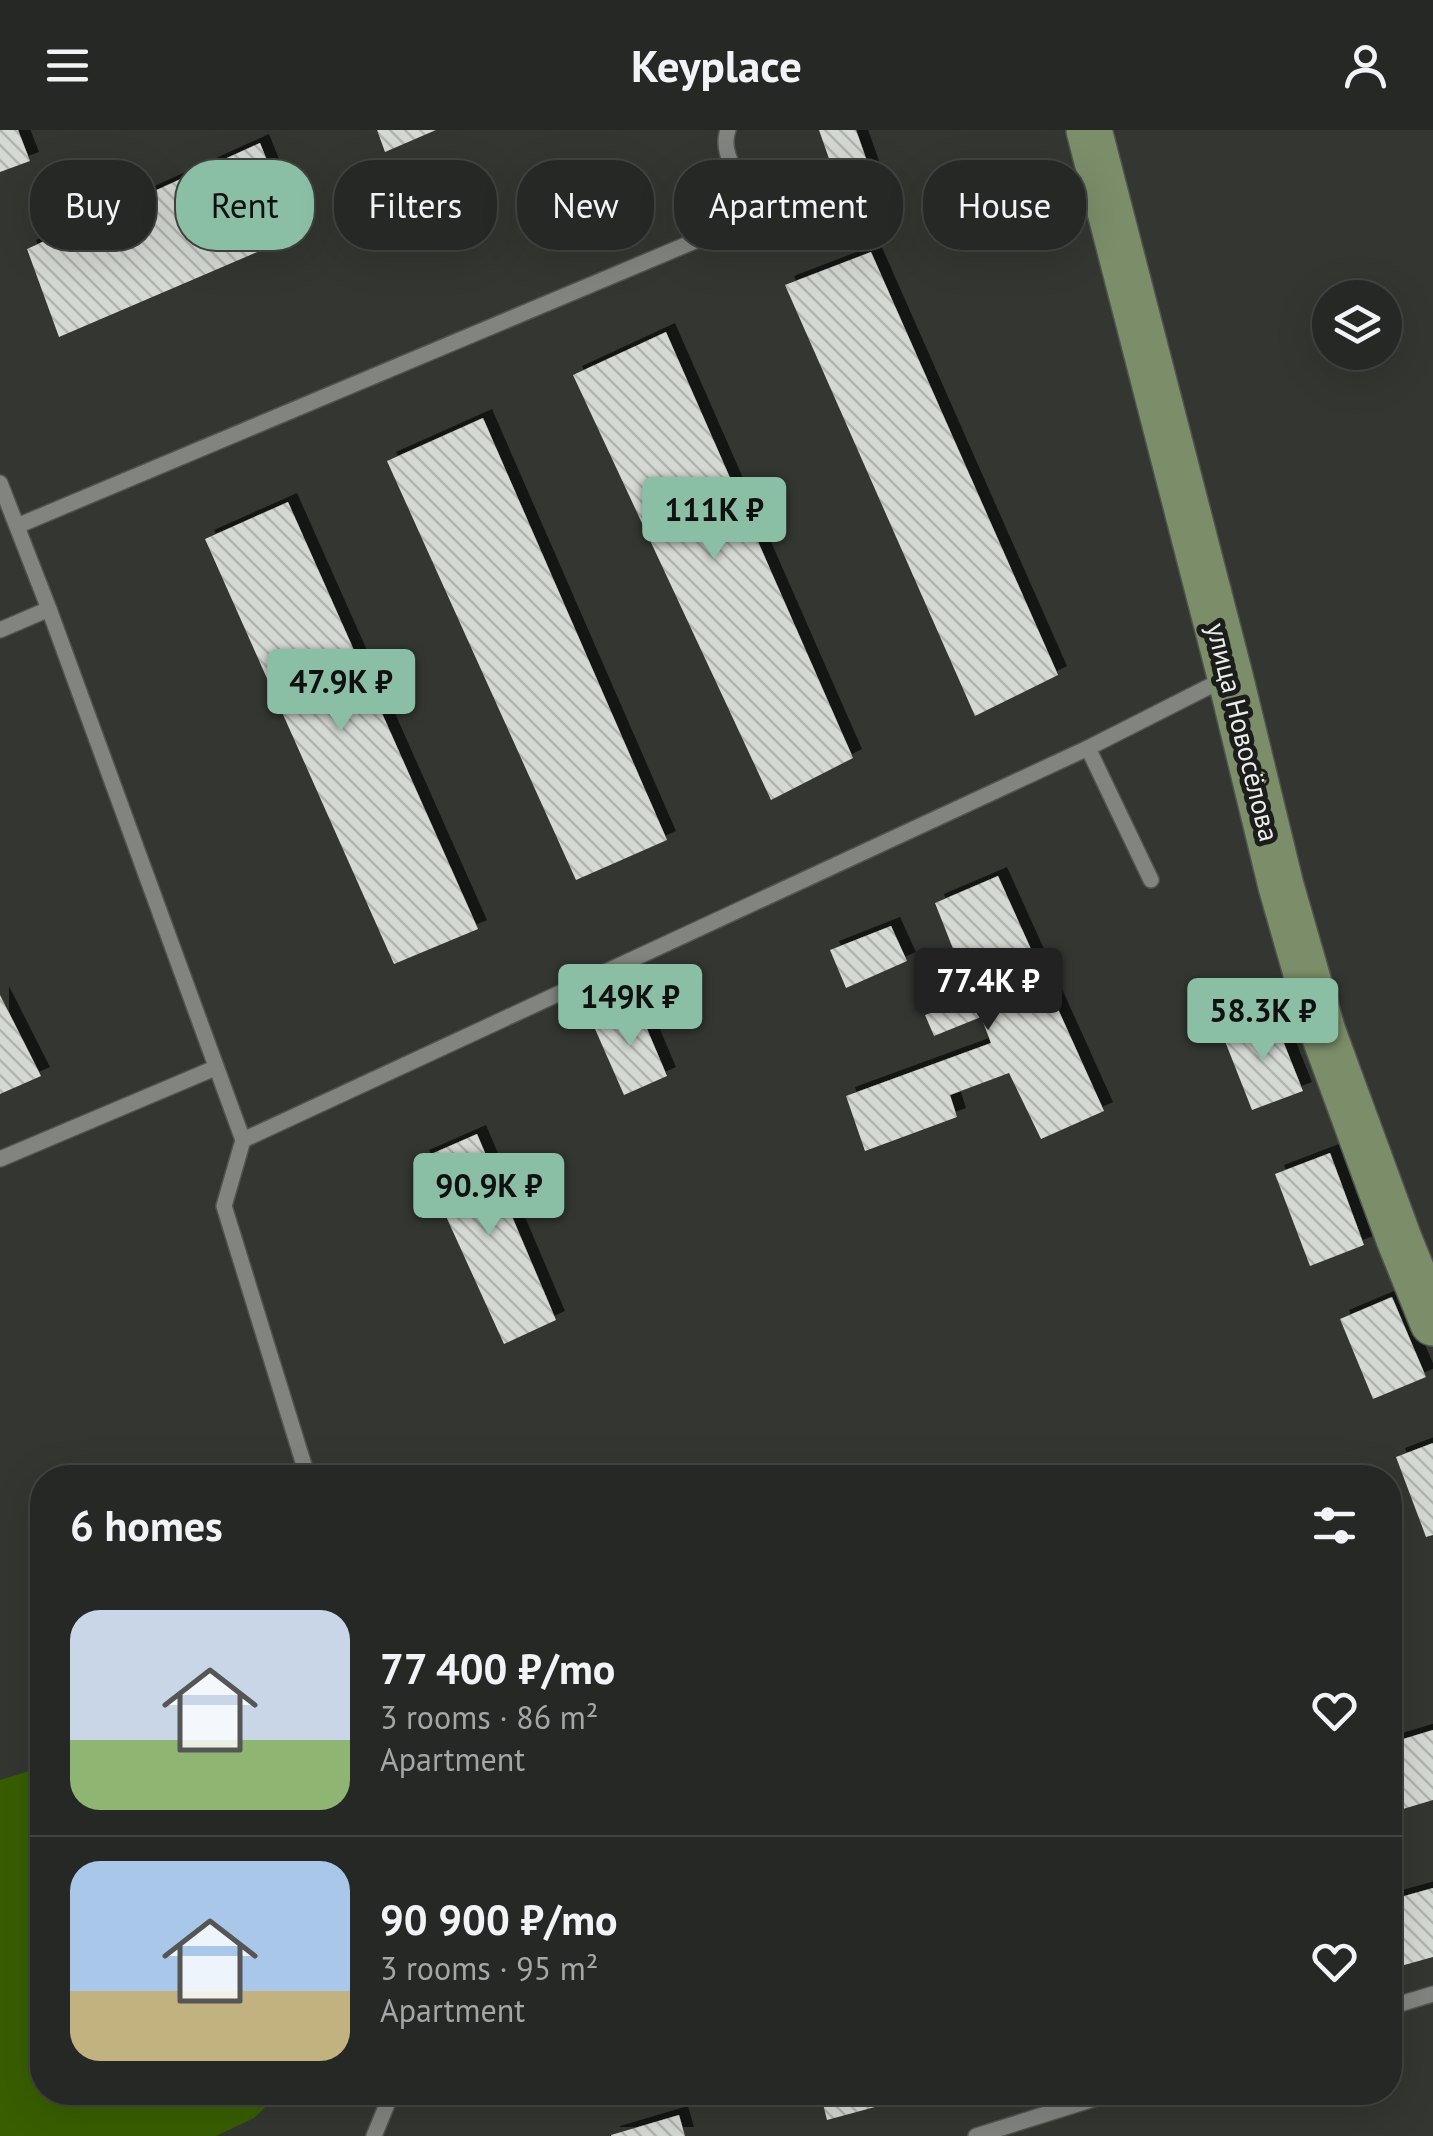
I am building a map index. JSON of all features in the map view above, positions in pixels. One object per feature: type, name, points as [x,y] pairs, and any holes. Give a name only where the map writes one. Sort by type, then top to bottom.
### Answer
[{"type":"main road","name":"улица Новосёлова","points":[[1089,130],[1281,886],[1322,1032],[1433,1323]]},
{"type":"lane","points":[[16,526],[726,228],[743,212],[746,195],[724,140],[728,130]]},
{"type":"lane","points":[[0,483],[243,1140],[224,1206],[304,1465]]},
{"type":"lane","points":[[0,630],[49,609]]},
{"type":"lane","points":[[243,1140],[1088,748],[1230,676]]},
{"type":"lane","points":[[1088,748],[1151,880]]},
{"type":"lane","points":[[0,1160],[215,1068]]},
{"type":"lane","points":[[1402,2003],[1433,1994]]},
{"type":"lane","points":[[374,2136],[387,2105]]},
{"type":"lane","points":[[976,2136],[1075,2105]]},
{"type":"green space","points":[[30,1771],[30,2105],[268,2105],[254,2118],[216,2136],[0,2136],[0,1780]]},
{"type":"building","points":[[0,130],[18,130],[30,161],[0,172]]},
{"type":"building","points":[[377,130],[436,130],[385,152]]},
{"type":"building","points":[[819,130],[856,130],[867,160],[829,160]]},
{"type":"building","points":[[260,143],[267,160],[223,160]]},
{"type":"building","points":[[176,181],[176,250],[262,250],[59,337],[27,249],[156,250],[156,190]]},
{"type":"building","points":[[871,252],[1058,675],[975,716],[785,285]]},
{"type":"building","points":[[666,332],[853,758],[771,800],[573,375]]},
{"type":"building","points":[[483,418],[667,840],[576,880],[387,461]]},
{"type":"building","points":[[288,502],[478,929],[394,964],[205,539]]},
{"type":"building","points":[[998,876],[1104,1111],[1041,1139],[1009,1073],[950,1095],[957,1117],[865,1151],[846,1096],[991,1043],[981,1017],[934,1036],[925,1015],[972,997],[935,903]]},
{"type":"building","points":[[891,926],[907,961],[846,988],[830,950]]},
{"type":"building","points":[[0,995],[41,1076],[0,1094]]},
{"type":"building","points":[[636,1003],[667,1076],[624,1095],[592,1022]]},
{"type":"building","points":[[1273,1016],[1303,1091],[1252,1110],[1223,1036]]},
{"type":"building","points":[[477,1134],[556,1320],[504,1344],[420,1159]]},
{"type":"building","points":[[1330,1153],[1364,1245],[1310,1266],[1275,1174]]},
{"type":"building","points":[[1392,1297],[1426,1377],[1373,1399],[1340,1319]]},
{"type":"building","points":[[1433,1443],[1433,1535],[1426,1537],[1396,1457]]},
{"type":"building","points":[[1433,1730],[1433,1800],[1403,1809],[1402,1806],[1402,1739]]},
{"type":"building","points":[[1433,1888],[1433,1957],[1402,1966],[1402,1897]]},
{"type":"building","points":[[823,2105],[882,2105],[827,2120]]},
{"type":"building","points":[[679,2115],[685,2136],[611,2136],[611,2135]]}]
